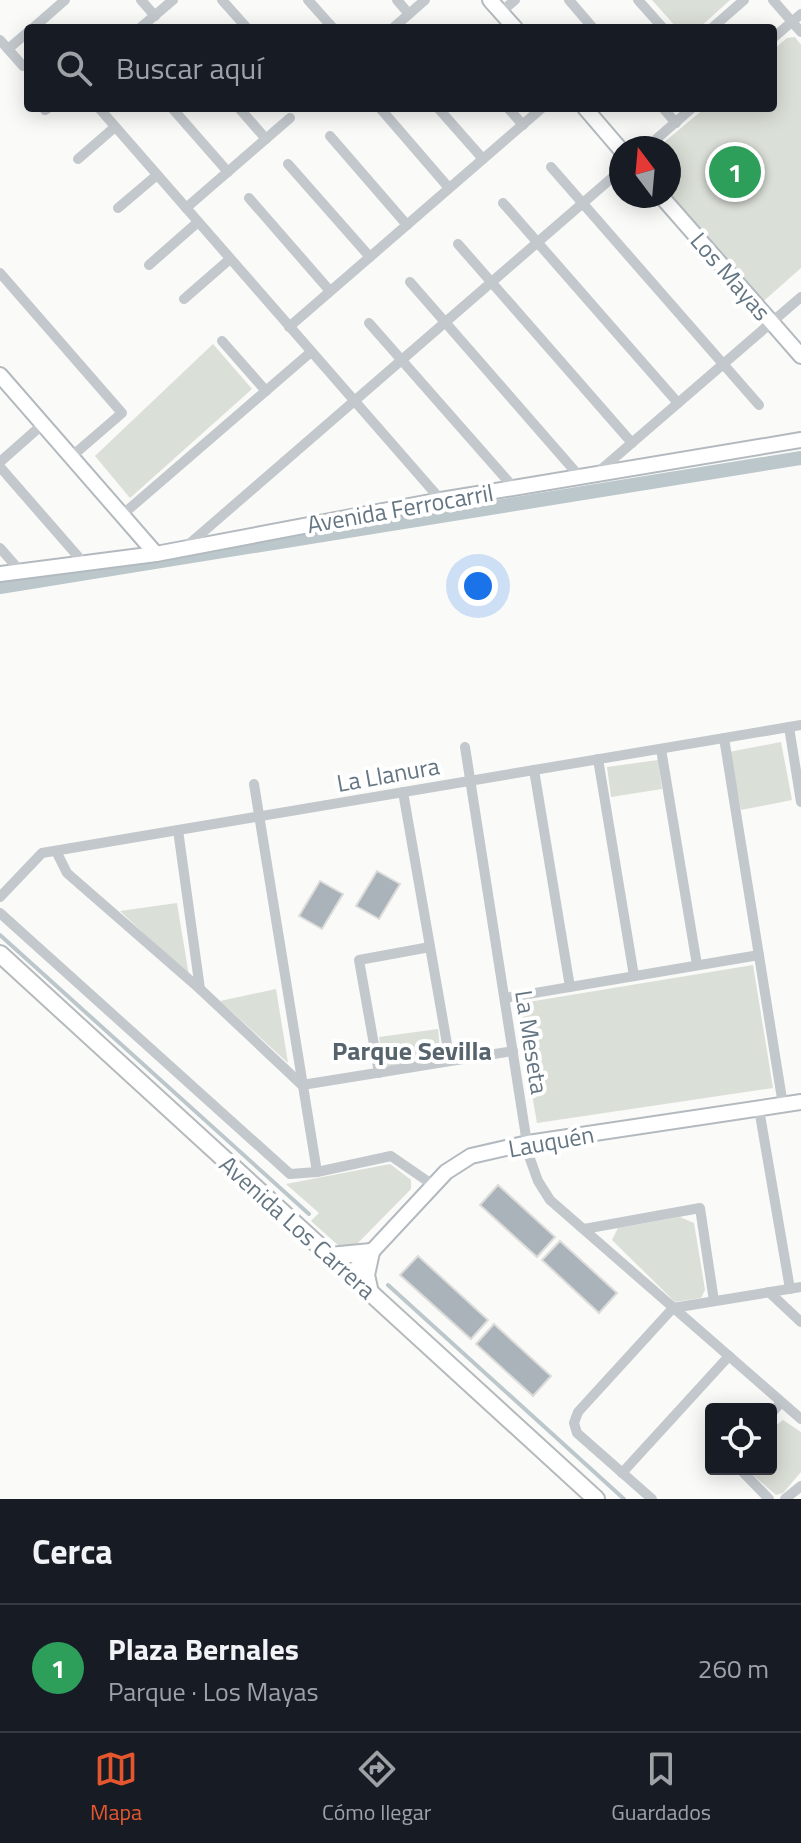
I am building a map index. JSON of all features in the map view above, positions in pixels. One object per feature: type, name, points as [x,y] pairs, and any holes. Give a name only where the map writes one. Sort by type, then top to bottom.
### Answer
[{"type":"main road","name":"Avenida Los Carrera","points":[[0,954],[596,1499]]},
{"type":"main road","points":[[330,1256],[371,1252],[366,1275],[370,1293]]},
{"type":"street","points":[[141,0],[155,16]]},
{"type":"street","points":[[145,24],[173,0]]},
{"type":"street","points":[[222,0],[243,24]]},
{"type":"street","points":[[308,0],[329,24]]},
{"type":"street","points":[[397,0],[409,14]]},
{"type":"street","points":[[398,24],[425,0]]},
{"type":"street","points":[[490,0],[512,24]]},
{"type":"street","points":[[501,12],[515,0]]},
{"type":"street","points":[[569,0],[590,24]]},
{"type":"street","points":[[638,0],[659,24]]},
{"type":"street","points":[[717,24],[744,0]]},
{"type":"street","points":[[773,0],[797,18],[801,32]]},
{"type":"street","points":[[37,24],[58,2]]},
{"type":"street","points":[[777,35],[797,18]]},
{"type":"street","points":[[8,49],[24,35]]},
{"type":"street","points":[[0,40],[23,66]]},
{"type":"street","points":[[102,112],[441,500]]},
{"type":"street","points":[[176,112],[228,172]]},
{"type":"street","points":[[242,112],[266,139]]},
{"type":"street","points":[[383,112],[449,188]]},
{"type":"street","points":[[442,112],[483,159]]},
{"type":"street","points":[[512,112],[523,125]]},
{"type":"street","points":[[289,327],[538,112]]},
{"type":"street","points":[[588,112],[609,136]]},
{"type":"street","points":[[666,112],[676,123]]},
{"type":"street","points":[[660,136],[688,112]]},
{"type":"street","points":[[186,208],[290,118]]},
{"type":"street","points":[[78,159],[115,127]]},
{"type":"street","points":[[330,136],[407,225]]},
{"type":"street","points":[[288,164],[370,257]]},
{"type":"street","points":[[551,167],[759,405]]},
{"type":"street","points":[[118,208],[157,175]]},
{"type":"street","points":[[188,545],[609,180]]},
{"type":"street","points":[[249,198],[330,291]]},
{"type":"street","points":[[503,203],[678,403]]},
{"type":"street","name":"Los Mayas","points":[[671,208],[801,356]]},
{"type":"street","points":[[149,265],[198,222]]},
{"type":"street","points":[[458,244],[632,443]]},
{"type":"street","points":[[184,299],[230,259]]},
{"type":"street","points":[[0,273],[122,413],[71,457]]},
{"type":"street","points":[[410,282],[588,476],[632,443],[801,297]]},
{"type":"street","points":[[369,323],[514,488]]},
{"type":"street","points":[[222,341],[266,391]]},
{"type":"street","points":[[122,515],[311,352]]},
{"type":"street","points":[[0,375],[156,554]]},
{"type":"street","points":[[43,424],[0,464],[82,561]]},
{"type":"street","name":"Avenida Ferrocarril","points":[[0,574],[82,561],[156,554],[188,545],[441,500],[801,440]]},
{"type":"street","points":[[0,548],[21,572]]},
{"type":"street","name":"La Llanura","points":[[0,897],[42,853],[801,725]]},
{"type":"street","points":[[789,727],[801,802]]},
{"type":"street","points":[[724,738],[783,1105]]},
{"type":"street","name":"La Meseta","points":[[465,747],[528,1143],[533,1169],[543,1191],[801,1419]]},
{"type":"street","points":[[661,749],[697,965]]},
{"type":"street","points":[[598,759],[634,976]]},
{"type":"street","points":[[534,770],[570,987]]},
{"type":"street","points":[[254,784],[317,1172]]},
{"type":"street","points":[[403,792],[450,1061]]},
{"type":"street","points":[[178,830],[200,989]]},
{"type":"street","points":[[56,851],[67,873],[200,989],[302,1085]]},
{"type":"street","points":[[0,913],[290,1174],[317,1172],[391,1156],[433,1185]]},
{"type":"street","points":[[379,1073],[359,960],[430,947]]},
{"type":"street","points":[[505,998],[759,955]]},
{"type":"street","points":[[302,1085],[513,1051]]},
{"type":"street","name":"Lauquén","points":[[350,1275],[433,1185],[463,1160],[528,1143],[801,1102]]},
{"type":"street","points":[[652,1499],[577,1433],[574,1423],[578,1412],[673,1308],[795,1288],[759,1109]]},
{"type":"street","points":[[584,1229],[700,1208],[714,1301]]},
{"type":"street","points":[[769,1292],[801,1322]]},
{"type":"street","points":[[622,1473],[729,1356]]},
{"type":"street","points":[[777,1407],[781,1402]]},
{"type":"street","points":[[746,1475],[769,1499]]},
{"type":"street","points":[[785,1499],[801,1486]]},
{"type":"shaded area","points":[[652,0],[730,0],[703,24],[673,24]]},
{"type":"shaded area","points":[[795,37],[801,45],[801,268],[758,306],[679,208],[681,136],[671,136],[700,112],[777,112],[777,47],[787,38]]},
{"type":"shaded area","points":[[213,344],[252,389],[130,498],[95,456]]},
{"type":"shaded area","points":[[781,742],[792,800],[741,810],[729,752]]},
{"type":"shaded area","points":[[658,760],[662,789],[611,797],[607,767]]},
{"type":"shaded area","points":[[177,903],[189,976],[120,911]]},
{"type":"shaded area","points":[[753,965],[773,1088],[537,1123],[516,1004]]},
{"type":"shaded area","points":[[276,989],[288,1063],[220,1001]]},
{"type":"shaded area","points":[[438,1029],[441,1059],[384,1067],[379,1037]]},
{"type":"shaded area","points":[[390,1164],[411,1180],[411,1189],[354,1247],[339,1246],[311,1221],[319,1213],[286,1184]]},
{"type":"shaded area","points":[[680,1217],[694,1223],[705,1290],[701,1298],[675,1302],[612,1240],[618,1228]]},
{"type":"shaded area","points":[[783,1420],[801,1432],[801,1472],[783,1493],[776,1495],[753,1475],[777,1475],[777,1424]]},
{"type":"building","points":[[377,871],[400,884],[379,919],[356,906]]},
{"type":"building","points":[[320,881],[343,894],[322,929],[299,916]]},
{"type":"building","points":[[498,1185],[555,1237],[537,1257],[480,1205]]},
{"type":"building","points":[[560,1241],[617,1293],[599,1313],[542,1260]]},
{"type":"building","points":[[418,1256],[488,1320],[471,1339],[400,1275]]},
{"type":"building","points":[[494,1324],[551,1376],[533,1396],[476,1344]]},
{"type":"waterway","points":[[0,587],[801,458]]},
{"type":"waterway","points":[[0,935],[309,1214]]},
{"type":"waterway","points":[[388,1285],[624,1499]]},
{"type":"place","name":"Plaza Bernales","points":[[735,172]]},
{"type":"district","name":"Parque Sevilla","points":[[412,1050]]}]
